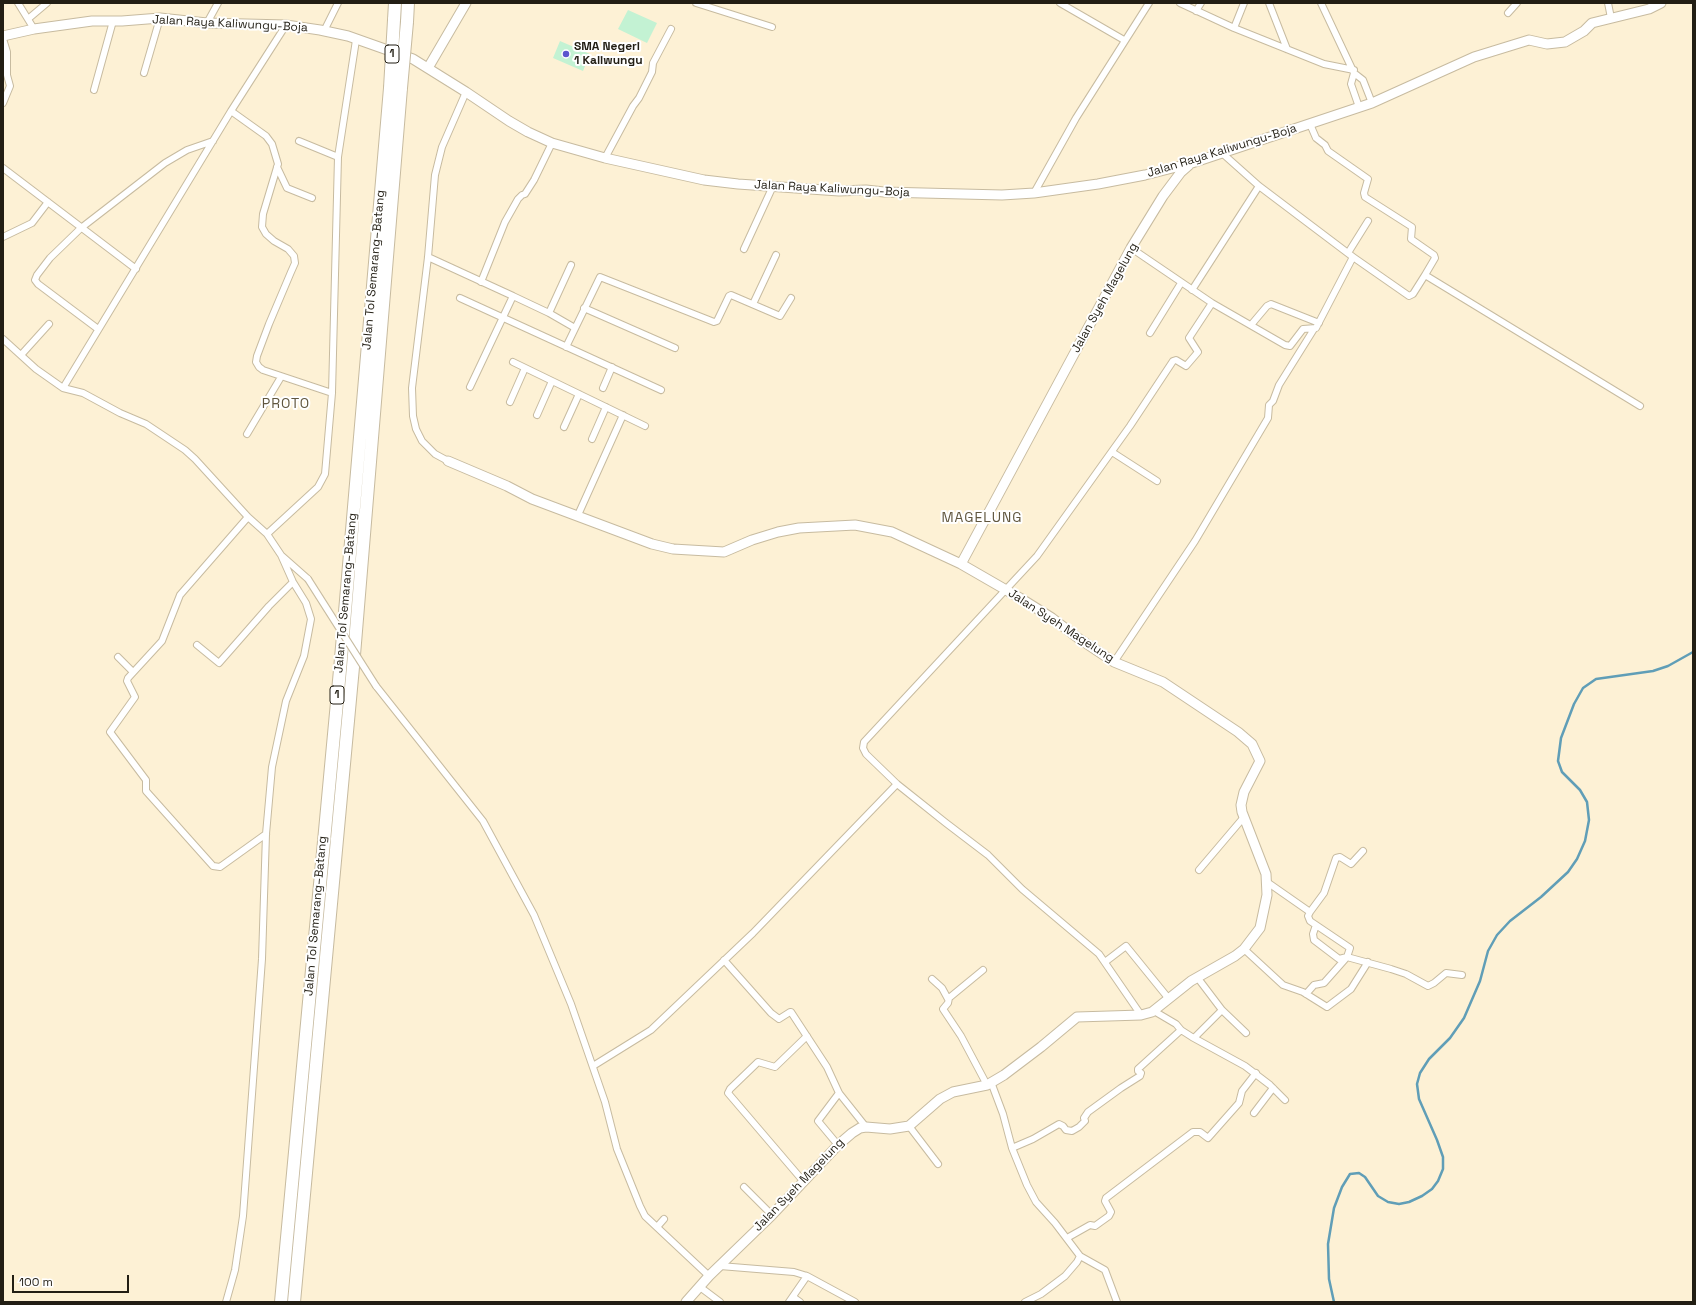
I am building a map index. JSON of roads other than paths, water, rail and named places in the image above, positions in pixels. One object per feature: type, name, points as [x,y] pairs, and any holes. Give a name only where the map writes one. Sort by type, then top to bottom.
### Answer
[{"type":"highway","name":"Jalan Tol Semarang–Batang","points":[[294,1302],[354,659],[395,88],[395,3]]},
{"type":"highway","name":"Jalan Tol Semarang–Batang","points":[[281,1302],[395,88],[407,22],[408,3]]},
{"type":"street","points":[[18,3],[34,29]]},
{"type":"street","points":[[28,19],[47,3]]},
{"type":"street","points":[[207,23],[218,3]]},
{"type":"street","points":[[324,31],[338,3]]},
{"type":"street","points":[[428,68],[466,3]]},
{"type":"street","points":[[696,3],[772,27]]},
{"type":"street","points":[[1060,3],[1124,40]]},
{"type":"street","points":[[1034,193],[1076,118],[1124,40],[1149,3]]},
{"type":"street","points":[[1180,3],[1234,28],[1324,64],[1354,71]]},
{"type":"street","points":[[1196,11],[1201,3]]},
{"type":"street","points":[[1234,28],[1244,3]]},
{"type":"street","points":[[1269,3],[1287,48]]},
{"type":"street","points":[[1322,3],[1354,71],[1363,80],[1372,103]]},
{"type":"street","points":[[1508,13],[1516,3]]},
{"type":"street","points":[[1608,3],[1611,18]]},
{"type":"street","name":"Jalan Raya Kaliwungu-Boja","points":[[3,36],[34,29],[92,21],[160,18],[207,23],[286,25],[324,31],[408,57],[466,92],[509,121],[552,143],[605,158],[704,180],[839,191],[866,190],[884,192],[979,195],[1034,193],[1145,175],[1192,162],[1372,103],[1474,57],[1528,40],[1546,44],[1565,42],[1584,31],[1592,23],[1650,9],[1661,3]]},
{"type":"street","points":[[144,73],[160,18]]},
{"type":"street","points":[[94,90],[114,21]]},
{"type":"street","points":[[63,388],[231,111],[286,25]]},
{"type":"street","points":[[605,158],[632,106],[640,98],[652,72],[653,64],[671,29]]},
{"type":"street","points":[[3,39],[7,52],[6,75],[10,85],[3,103]]},
{"type":"street","points":[[267,534],[318,487],[325,474],[332,393],[338,157],[356,40]]},
{"type":"street","points":[[1354,71],[1351,84],[1359,107]]},
{"type":"street","points":[[466,92],[442,147],[435,175],[428,257],[412,388],[413,416],[416,429],[422,441],[435,454],[532,498],[652,544],[678,550],[724,552],[752,540],[778,532],[799,528],[855,525],[892,532],[961,564]]},
{"type":"street","points":[[231,111],[269,140],[278,160],[263,214],[262,227],[266,234],[274,241],[288,249],[294,256],[294,263],[266,330],[256,362],[259,367],[281,377],[332,393]]},
{"type":"street","points":[[1222,153],[1259,186],[1350,255],[1409,296],[1413,294],[1435,258],[1434,255],[1410,239],[1412,228],[1365,197],[1364,193],[1368,179],[1328,151],[1325,145],[1316,138],[1310,124]]},
{"type":"street","points":[[98,329],[35,280],[37,275],[50,258],[81,228],[165,163],[187,150],[213,141]]},
{"type":"street","points":[[299,142],[338,157]]},
{"type":"street","points":[[481,282],[505,222],[518,199],[525,194],[534,180],[552,143]]},
{"type":"street","name":"Jalan Syeh Magelung","points":[[686,1302],[709,1276],[804,1182],[838,1145],[852,1133],[860,1128],[890,1130],[909,1126],[935,1102],[947,1095],[989,1084],[1004,1075],[1035,1052],[1077,1017],[1141,1015],[1154,1011],[1187,983],[1235,956],[1244,949],[1260,928],[1267,895],[1266,874],[1241,808],[1242,797],[1260,761],[1252,744],[1238,732],[1162,682],[1114,662],[1078,638],[1052,618],[961,564],[1131,248],[1163,196],[1181,172],[1192,162]]},
{"type":"street","points":[[277,167],[287,188],[312,198]]},
{"type":"street","points":[[3,168],[136,269]]},
{"type":"street","points":[[744,249],[773,186]]},
{"type":"street","points":[[1192,290],[1259,186]]},
{"type":"street","points":[[3,237],[27,226],[48,202]]},
{"type":"street","points":[[1114,662],[1199,534],[1268,418],[1269,405],[1273,401],[1279,385],[1319,323],[1350,255],[1368,221]]},
{"type":"street","points":[[1131,248],[1212,303],[1288,346],[1290,346],[1303,329],[1314,330]]},
{"type":"street","points":[[753,304],[776,255]]},
{"type":"street","points":[[428,257],[549,313],[575,328]]},
{"type":"street","points":[[549,313],[571,265]]},
{"type":"street","points":[[1425,275],[1640,406]]},
{"type":"street","points":[[566,347],[600,277],[714,322],[717,321],[731,294],[780,316],[791,298]]},
{"type":"street","points":[[1150,333],[1181,283]]},
{"type":"street","points":[[470,387],[513,296]]},
{"type":"street","points":[[460,298],[661,390]]},
{"type":"street","points":[[1141,1015],[1099,954],[1022,889],[988,855],[898,784],[866,754],[863,748],[864,742],[1037,556],[1112,452],[1173,361],[1176,360],[1186,366],[1198,352],[1189,338],[1212,303]]},
{"type":"street","points":[[1251,324],[1267,306],[1271,304],[1319,323]]},
{"type":"street","points":[[584,308],[674,348]]},
{"type":"street","points":[[20,355],[49,324]]},
{"type":"street","points":[[3,339],[36,369],[63,388],[83,393],[120,413],[146,424],[185,450],[203,467],[248,517],[267,534],[281,555],[293,582],[306,603],[310,619],[304,656],[291,686],[283,711],[281,730],[272,767],[266,834],[262,959],[244,1216],[235,1270],[226,1302]]},
{"type":"street","points":[[513,362],[645,426]]},
{"type":"street","points":[[603,388],[612,367]]},
{"type":"street","points":[[510,402],[525,368]]},
{"type":"street","points":[[247,434],[281,377]]},
{"type":"street","points":[[537,415],[552,381]]},
{"type":"street","points":[[564,427],[579,394]]},
{"type":"street","points":[[592,439],[606,407]]},
{"type":"street","points":[[578,515],[623,415]]},
{"type":"street","points":[[1112,452],[1157,481]]},
{"type":"street","points":[[248,517],[180,595],[164,638],[127,680],[134,698],[110,732],[146,780],[146,791],[209,863],[216,867],[222,865],[266,834]]},
{"type":"street","points":[[281,555],[308,580],[376,686],[483,821],[534,915],[571,1004],[593,1066],[617,1149],[643,1213],[709,1276]]},
{"type":"street","points":[[197,645],[219,663],[293,582]]},
{"type":"street","points":[[118,657],[133,672]]},
{"type":"street","points":[[593,1066],[651,1030],[753,933],[898,784]]},
{"type":"street","points":[[1199,870],[1244,817]]},
{"type":"street","points":[[1306,994],[1314,985],[1324,983],[1347,957],[1350,948],[1316,925],[1309,919],[1308,916],[1324,893],[1336,858],[1340,856],[1351,864],[1363,851]]},
{"type":"street","points":[[1267,882],[1310,912]]},
{"type":"street","points":[[1316,925],[1313,934],[1317,943],[1339,959],[1347,957],[1368,962],[1400,972],[1428,986],[1446,973],[1462,975]]},
{"type":"street","points":[[1105,962],[1126,946],[1169,998]]},
{"type":"street","points":[[1244,949],[1283,986],[1296,989],[1326,1007],[1329,1007],[1351,989],[1368,962]]},
{"type":"street","points":[[724,960],[771,1013],[779,1019],[791,1012],[827,1067],[839,1093],[866,1128]]},
{"type":"street","points":[[983,970],[948,1000],[948,1003],[943,1007],[943,1010],[961,1036],[989,1084],[1003,1114],[1012,1148],[1023,1176],[1036,1202],[1067,1238],[1080,1256],[1105,1270],[1117,1302]]},
{"type":"street","points":[[1197,977],[1222,1010],[1246,1033]]},
{"type":"street","points":[[932,979],[942,988],[948,1000]]},
{"type":"street","points":[[1194,1038],[1222,1010]]},
{"type":"street","points":[[1154,1011],[1176,1024],[1181,1030],[1194,1038],[1225,1054],[1256,1073],[1285,1100]]},
{"type":"street","points":[[1012,1148],[1033,1139],[1059,1124],[1066,1130],[1072,1131],[1079,1127],[1085,1121],[1084,1118],[1088,1112],[1140,1076],[1141,1073],[1138,1069],[1181,1030]]},
{"type":"street","points":[[804,1182],[728,1093],[730,1089],[758,1062],[775,1067],[807,1036]]},
{"type":"street","points":[[1067,1238],[1090,1225],[1095,1226],[1108,1216],[1112,1212],[1105,1201],[1106,1198],[1193,1132],[1200,1132],[1208,1138],[1239,1103],[1242,1091],[1256,1073]]},
{"type":"street","points":[[1254,1113],[1273,1088]]},
{"type":"street","points":[[838,1145],[818,1121],[839,1093]]},
{"type":"street","points":[[909,1126],[938,1164]]},
{"type":"street","points":[[744,1187],[772,1214]]},
{"type":"street","points":[[657,1227],[664,1219]]},
{"type":"street","points":[[1025,1302],[1041,1294],[1065,1276],[1080,1256]]},
{"type":"street","points":[[720,1266],[794,1272],[808,1276],[855,1302]]},
{"type":"street","points":[[800,1302],[791,1299],[808,1276]]},
{"type":"street","points":[[700,1287],[720,1302]]},
{"type":"waterway","points":[[1334,1302],[1329,1279],[1328,1244],[1334,1208],[1342,1187],[1350,1174],[1359,1173],[1365,1177],[1378,1196],[1388,1202],[1399,1204],[1409,1202],[1422,1196],[1432,1189],[1438,1181],[1443,1169],[1443,1157],[1419,1099],[1417,1084],[1420,1073],[1429,1059],[1450,1038],[1464,1018],[1480,981],[1488,951],[1497,935],[1510,921],[1541,897],[1568,872],[1577,859],[1585,841],[1589,820],[1587,802],[1580,790],[1562,772],[1558,761],[1561,738],[1574,704],[1583,688],[1596,679],[1653,671],[1668,666],[1693,652]]},
{"type":"place","name":"SMA Negeri 1 Kaliwungu","points":[[566,54]]},
{"type":"district","name":"PROTO","points":[[286,404]]},
{"type":"district","name":"MAGELUNG","points":[[982,518]]}]
